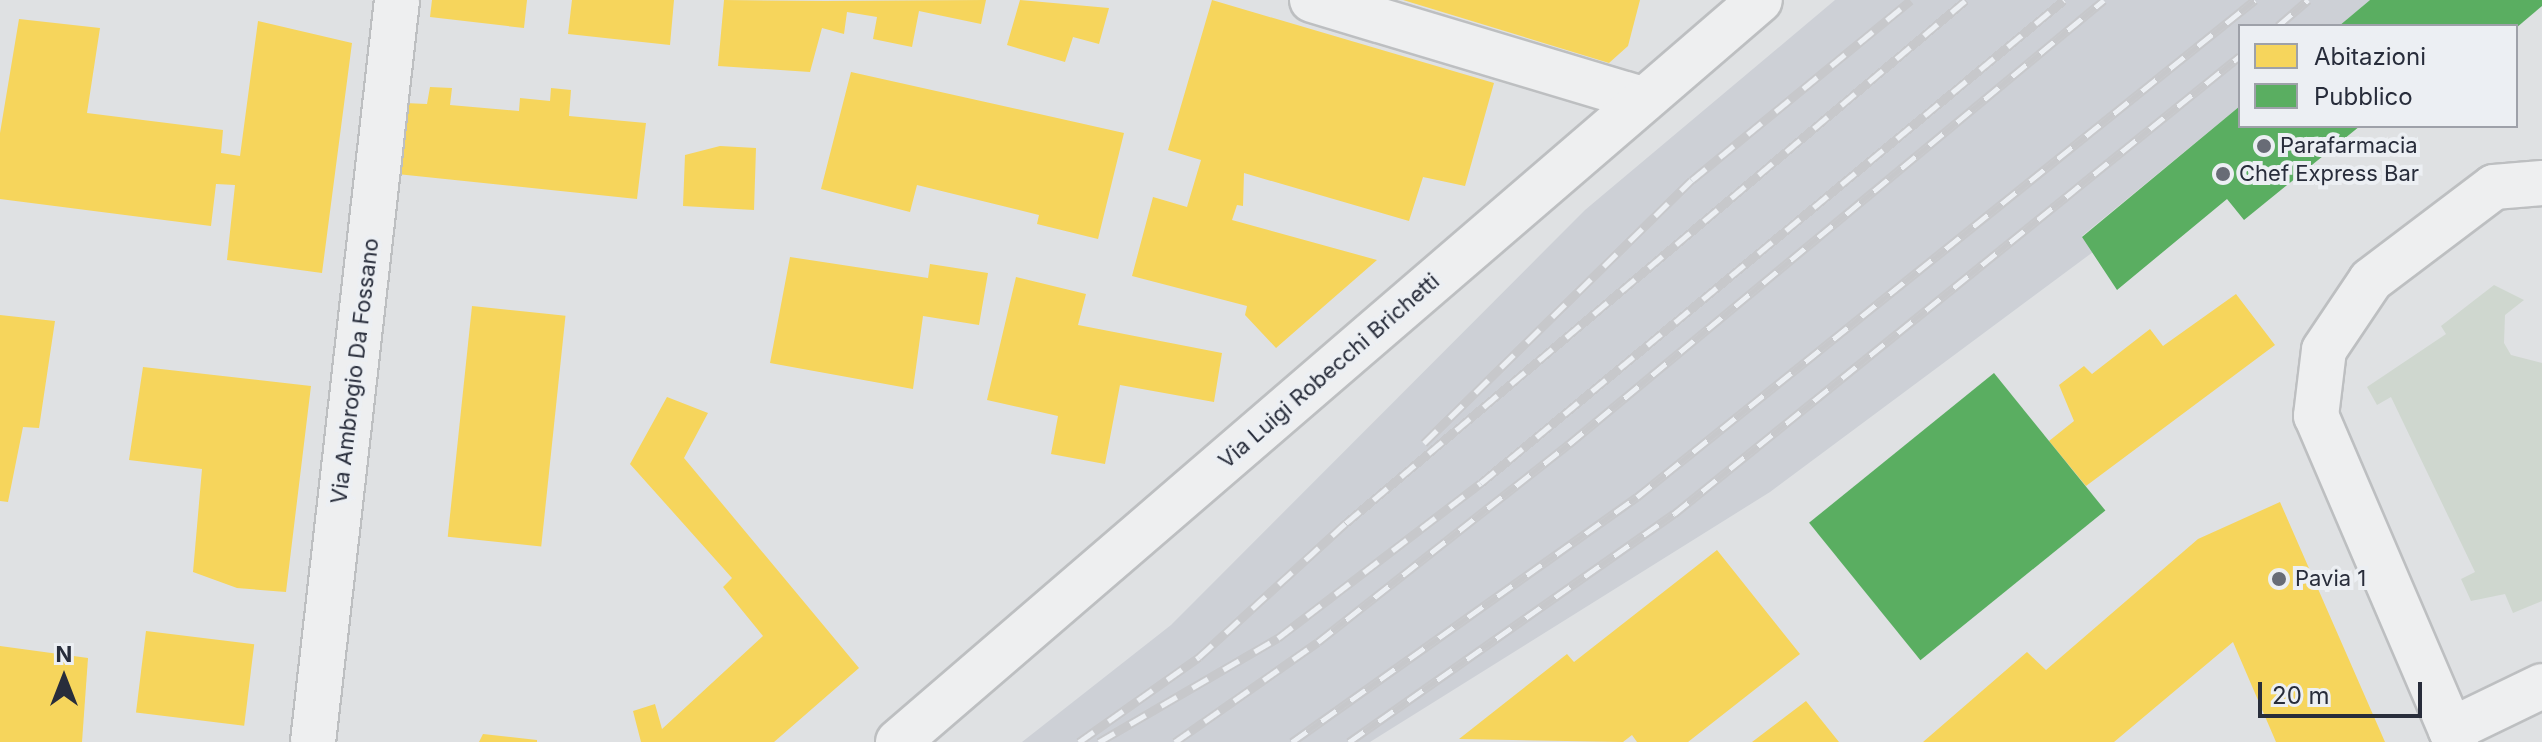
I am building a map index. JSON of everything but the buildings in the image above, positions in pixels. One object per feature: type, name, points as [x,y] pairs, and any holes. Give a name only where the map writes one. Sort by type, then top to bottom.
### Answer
[{"type":"street","name":"Via Ambrogio Da Fossano","points":[[313,742],[397,0]]},
{"type":"street","points":[[1312,0],[1641,99]]},
{"type":"street","name":"Via Luigi Robecchi Brichetti","points":[[898,742],[1641,99],[1760,0]]},
{"type":"street","points":[[2542,183],[2494,187],[2371,280],[2324,350],[2316,416],[2453,736],[2542,686]]},
{"type":"shaded area","points":[[1835,0],[2370,0],[2341,24],[2238,24],[2238,108],[2082,236],[2093,252],[1770,492],[1370,742],[1022,742],[1171,625],[1585,210]]},
{"type":"shaded area","points":[[2494,285],[2524,300],[2505,315],[2504,343],[2511,355],[2542,363],[2542,601],[2513,613],[2505,594],[2471,601],[2461,579],[2475,572],[2391,397],[2377,405],[2367,387],[2446,334],[2441,326]]},
{"type":"railway","points":[[1424,443],[1692,180],[1911,0]]},
{"type":"railway","points":[[1079,742],[1199,657],[1346,523],[1966,0]]},
{"type":"railway","points":[[1099,742],[1278,638],[1481,483],[2064,0]]},
{"type":"railway","points":[[1175,742],[1318,642],[1569,444],[2104,0]]},
{"type":"railway","points":[[1292,742],[1637,497],[2255,0]]},
{"type":"railway","points":[[2280,24],[2308,0]]},
{"type":"railway","points":[[1349,742],[1674,514],[2238,58]]},
{"type":"place","name":"Parafarmacia","points":[[2264,146]]},
{"type":"place","name":"Chef Express Bar","points":[[2223,174]]},
{"type":"place","name":"Pavia 1","points":[[2279,579]]}]
